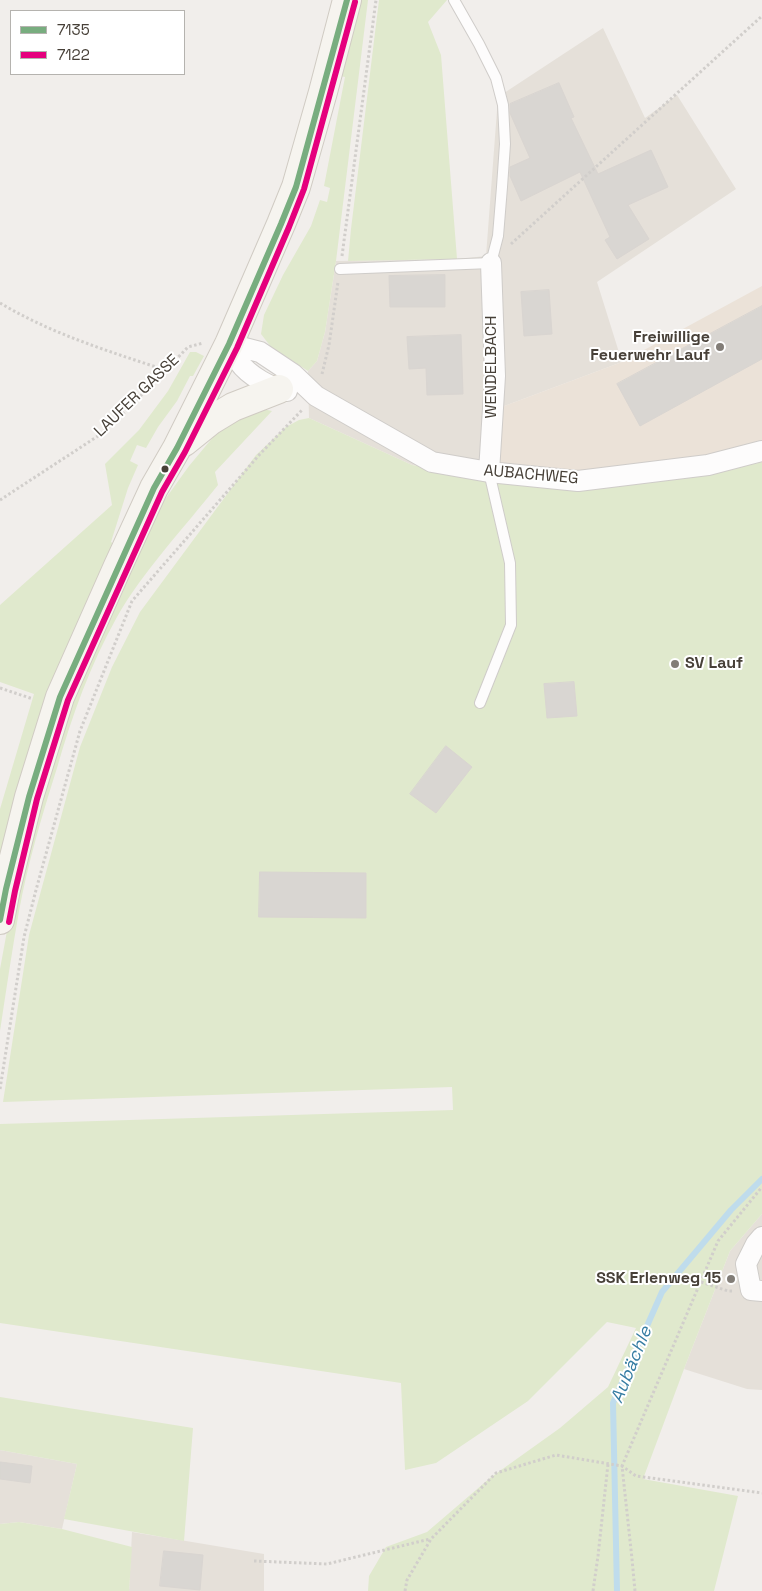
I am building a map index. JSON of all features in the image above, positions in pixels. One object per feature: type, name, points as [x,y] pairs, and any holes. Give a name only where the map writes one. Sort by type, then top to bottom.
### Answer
[{"type":"main road","points":[[0,920],[29,797],[60,697],[154,488],[177,448],[229,344],[296,187],[324,92],[347,0]]},
{"type":"main road","points":[[177,448],[210,421],[233,407],[278,389]]},
{"type":"street","name":"WENDELBACH","points":[[489,472],[495,376],[491,263]]},
{"type":"street","name":"AUBACHWEG","points":[[229,344],[240,363],[250,373],[278,389],[316,396]]},
{"type":"street","name":"AUBACHWEG","points":[[229,344],[260,352],[293,374],[316,396],[432,462],[489,472],[578,481],[708,465],[762,451]]},
{"type":"street","points":[[757,1291],[746,1264],[756,1244],[762,1237]]},
{"type":"lane","points":[[340,269],[491,263],[498,236],[502,187],[505,144],[503,105],[496,78],[454,0]]},
{"type":"lane","points":[[480,703],[511,626],[510,563],[489,472]]},
{"type":"path","points":[[0,1089],[24,937],[38,881],[80,731],[132,601],[260,454],[316,396],[330,346],[376,0]]},
{"type":"path","points":[[491,263],[762,16]]},
{"type":"path","points":[[0,303],[25,318],[77,341],[165,370]]},
{"type":"path","name":"LAUFER GASSE","points":[[0,500],[98,436],[125,412],[188,346],[202,343],[229,344]]},
{"type":"path","points":[[0,688],[33,699]]},
{"type":"path","points":[[634,1591],[632,1550],[622,1466],[718,1241],[762,1187]]},
{"type":"path","points":[[701,1282],[728,1291],[757,1291]]},
{"type":"path","points":[[405,1591],[408,1580],[431,1539],[496,1474],[556,1455],[622,1466],[636,1476],[762,1493]]},
{"type":"path","points":[[592,1591],[598,1556],[608,1464]]},
{"type":"path","points":[[254,1561],[327,1564],[431,1539]]},
{"type":"shaded area","points":[[603,28],[645,118],[677,95],[736,189],[597,282],[622,362],[499,408],[487,479],[412,465],[309,418],[308,371],[317,361],[325,332],[336,261],[457,259],[486,256],[498,97]]},
{"type":"shaded area","points":[[762,286],[762,462],[702,476],[639,484],[570,488],[487,479],[499,408],[622,362]]},
{"type":"shaded area","points":[[762,1214],[762,1390],[747,1389],[684,1369],[730,1251]]},
{"type":"shaded area","points":[[0,1450],[77,1464],[62,1529],[19,1522],[0,1524]]},
{"type":"shaded area","points":[[132,1532],[264,1554],[264,1591],[129,1591]]},
{"type":"green space","points":[[357,0],[368,0],[336,261],[325,332],[317,361],[308,371],[271,347],[261,334],[264,315],[283,275],[311,226],[320,200],[327,202],[330,188],[324,186],[345,77],[340,76]]},
{"type":"green space","points":[[379,0],[447,0],[428,22],[441,55],[457,259],[348,261]]},
{"type":"green space","points":[[190,352],[196,352],[204,356],[146,448],[137,445],[130,461],[138,465],[128,488],[111,542],[114,544],[71,638],[49,692],[26,762],[0,858],[0,809],[34,694],[0,682],[0,605],[112,505],[105,464],[139,430],[168,391]]},
{"type":"green space","points":[[263,409],[272,411],[215,472],[218,485],[139,583],[107,635],[90,672],[69,729],[31,857],[19,911],[0,1031],[0,969],[14,893],[80,670],[153,516],[189,466],[219,430],[235,417]]},
{"type":"green space","points":[[309,418],[412,465],[487,479],[570,488],[639,484],[702,476],[762,462],[762,1214],[730,1251],[643,1479],[738,1496],[714,1591],[368,1591],[369,1576],[386,1547],[427,1532],[490,1478],[560,1428],[608,1387],[636,1328],[607,1322],[528,1401],[436,1463],[405,1470],[401,1383],[0,1323],[0,1124],[453,1110],[452,1087],[3,1102],[29,935],[80,747],[112,667],[140,612],[256,455],[286,427],[299,420]]},
{"type":"green space","points":[[0,1397],[193,1428],[184,1541],[64,1519],[77,1464],[0,1450]]},
{"type":"green space","points":[[19,1522],[62,1529],[132,1547],[129,1591],[0,1591],[0,1524]]},
{"type":"building","points":[[559,83],[574,117],[571,118],[598,174],[651,150],[668,187],[628,205],[649,239],[617,259],[605,240],[610,237],[580,172],[521,201],[510,176],[510,167],[530,158],[510,113],[510,104]]},
{"type":"building","points":[[445,275],[445,307],[390,307],[389,276]]},
{"type":"building","points":[[549,290],[552,334],[524,336],[521,292]]},
{"type":"building","points":[[762,306],[762,359],[640,426],[617,384]]},
{"type":"building","points":[[461,335],[463,394],[427,395],[426,368],[409,369],[407,337]]},
{"type":"building","points":[[574,682],[577,716],[547,718],[544,684]]},
{"type":"building","points":[[446,746],[472,767],[436,813],[410,794]]},
{"type":"building","points":[[260,872],[366,873],[366,918],[259,917]]},
{"type":"building","points":[[0,1462],[32,1466],[30,1483],[0,1479]]},
{"type":"building","points":[[164,1551],[203,1555],[200,1590],[160,1586]]},
{"type":"waterway","name":"Aubächle","points":[[617,1591],[613,1403],[662,1292],[731,1210],[762,1179]]},
{"type":"transit line","name":"7135","points":[[0,920],[29,797],[60,697],[154,488],[177,448],[229,344],[281,224],[296,187],[347,0]]},
{"type":"transit line","name":"7122","points":[[9,922],[37,799],[68,700],[162,492],[185,452],[237,348],[289,227],[304,189],[355,2]]},
{"type":"place","name":"Freiwillige Feuerwehr Lauf","points":[[720,347]]},
{"type":"place","name":"SV Lauf","points":[[675,664]]},
{"type":"place","name":"SSK Erlenweg 15","points":[[731,1279]]}]
